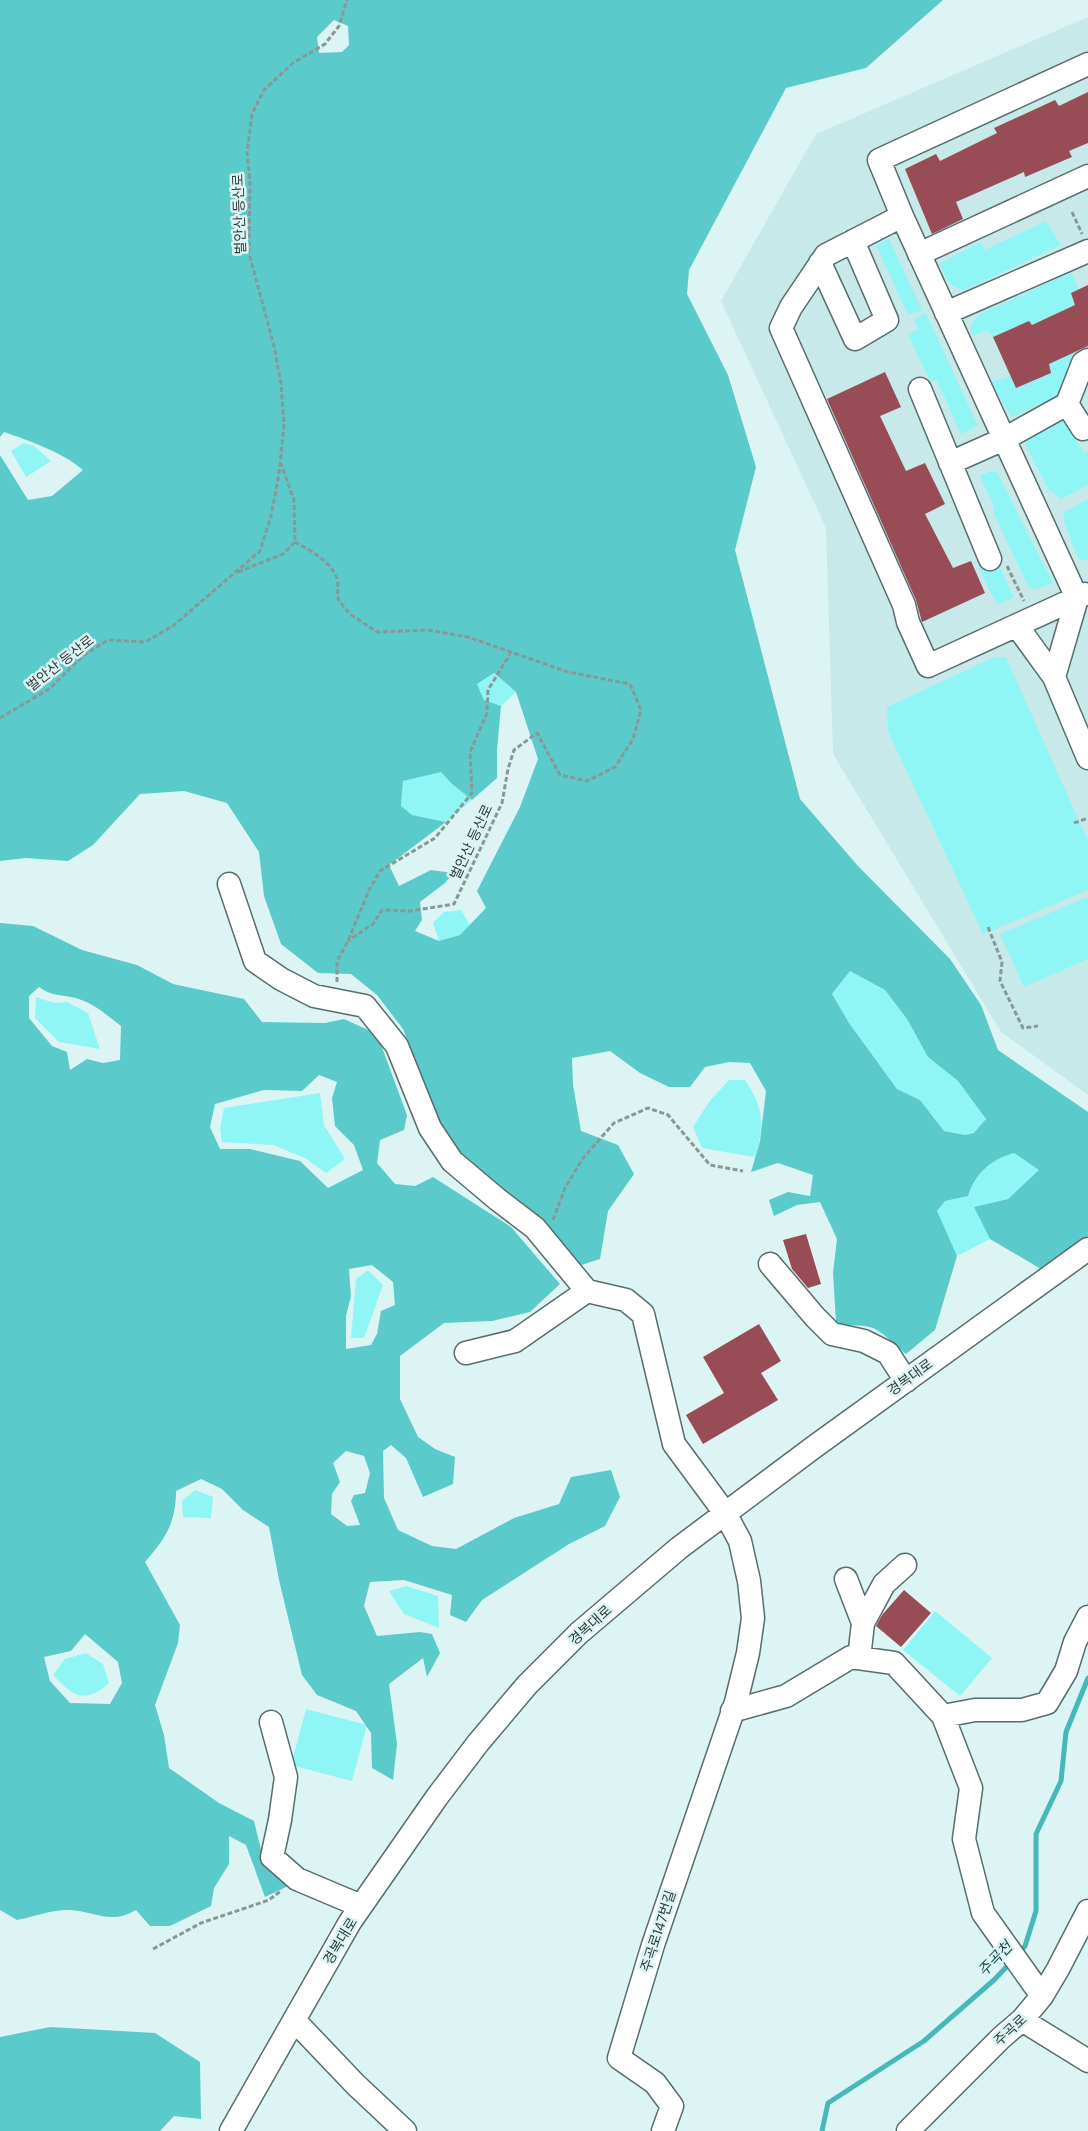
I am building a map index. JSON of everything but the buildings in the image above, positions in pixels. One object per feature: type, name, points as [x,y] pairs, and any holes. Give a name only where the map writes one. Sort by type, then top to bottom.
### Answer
[{"type":"street","points":[[1054,677],[1082,595],[1004,439],[919,254],[879,160],[1088,64]]},
{"type":"street","points":[[919,254],[1088,176]]},
{"type":"street","points":[[902,216],[826,255],[791,307],[782,328],[904,605],[908,622],[928,666],[1082,595]]},
{"type":"street","points":[[820,263],[855,339],[887,320],[853,241]]},
{"type":"street","points":[[946,313],[1085,243]]},
{"type":"street","points":[[950,463],[1004,439],[1067,404],[1083,363],[1088,360]]},
{"type":"street","points":[[920,388],[990,559]]},
{"type":"street","points":[[1067,404],[1083,430],[1088,427]]},
{"type":"street","points":[[1024,623],[1054,677],[1088,758]]},
{"type":"street","points":[[229,884],[255,961],[281,979],[314,996],[352,1005],[365,1006],[397,1046],[430,1128],[452,1161],[535,1228],[547,1240],[587,1291],[516,1341],[466,1353]]},
{"type":"street","name":"경복대로","points":[[231,2131],[361,1906],[400,1848],[472,1751],[527,1685],[586,1627],[725,1513],[1088,1249]]},
{"type":"street","points":[[770,1264],[832,1334],[864,1340],[888,1353],[906,1381]]},
{"type":"street","name":"주곡로147번길","points":[[587,1291],[626,1300],[643,1314],[674,1444],[725,1513],[740,1540],[749,1581],[753,1618],[748,1653],[732,1711],[652,1945],[619,2058],[655,2083],[672,2106],[663,2131]]},
{"type":"street","points":[[858,1658],[863,1623],[884,1584],[905,1565]]},
{"type":"street","points":[[846,1579],[863,1623]]},
{"type":"street","points":[[943,1716],[975,1710],[1022,1710],[1047,1703],[1066,1671],[1075,1642],[1088,1617]]},
{"type":"street","points":[[732,1711],[786,1696],[851,1657],[894,1663],[943,1716],[971,1788],[964,1839],[983,1913],[1021,1970],[1042,1996]]},
{"type":"street","points":[[271,1722],[286,1777],[280,1820],[272,1857],[297,1879],[361,1906]]},
{"type":"street","name":"주곡로","points":[[908,2131],[994,2044],[1022,2020],[1042,1996],[1088,1911]]},
{"type":"street","points":[[294,2020],[355,2084],[406,2131]]},
{"type":"street","points":[[1022,2020],[1088,2061]]},
{"type":"path","name":"벌안산 등산로","points":[[0,718],[49,688],[84,655],[108,640],[146,642],[173,626],[260,551],[271,516],[284,425],[281,384],[268,319],[250,253],[250,180],[247,153],[252,114],[264,90],[293,62],[325,44],[339,26],[347,0]]},
{"type":"path","points":[[1072,212],[1085,243]]},
{"type":"path","name":"벌안산 등산로","points":[[234,573],[283,554],[295,542],[294,500],[280,463]]},
{"type":"path","name":"벌안산 등산로","points":[[295,542],[321,557],[338,580],[340,585],[338,595],[345,609],[378,632],[428,630],[468,637],[510,654],[568,672],[630,684],[641,710],[633,739],[615,767],[587,781],[560,775],[537,733],[514,750],[508,769],[502,803],[454,904],[411,911],[382,910],[372,924],[348,941]]},
{"type":"path","points":[[990,559],[1003,557],[1024,623]]},
{"type":"path","name":"벌안산 등산로","points":[[352,1005],[336,982],[337,961],[348,941],[369,890],[380,871],[435,838],[472,793],[470,752],[487,713],[488,690],[510,654]]},
{"type":"path","points":[[1074,823],[1088,818]]},
{"type":"path","points":[[988,927],[1002,962],[1000,981],[1023,1028],[1038,1026]]},
{"type":"path","points":[[547,1240],[565,1188],[583,1158],[614,1124],[648,1108],[668,1115],[710,1165],[743,1171]]},
{"type":"path","points":[[153,1949],[201,1923],[269,1900],[297,1879]]},
{"type":"shaded area","points":[[0,0],[943,0],[866,68],[786,88],[689,270],[687,294],[728,375],[756,467],[735,550],[800,799],[858,866],[950,959],[981,1005],[998,1050],[1088,1112],[1088,1236],[1041,1269],[990,1239],[974,1207],[1008,1199],[1039,1170],[1014,1153],[992,1163],[975,1180],[968,1196],[945,1201],[937,1211],[957,1256],[935,1330],[906,1354],[875,1329],[836,1322],[833,1273],[837,1239],[820,1202],[797,1205],[774,1216],[769,1200],[788,1192],[810,1196],[813,1175],[778,1163],[751,1172],[760,1141],[766,1091],[750,1063],[729,1062],[705,1067],[690,1087],[669,1087],[640,1073],[610,1051],[572,1058],[573,1085],[581,1131],[618,1145],[634,1174],[608,1211],[600,1259],[575,1267],[458,1157],[437,1116],[403,1029],[377,995],[351,974],[318,973],[281,944],[264,896],[259,852],[227,803],[184,791],[140,794],[93,845],[68,861],[26,858],[0,861],[0,455],[28,500],[52,496],[83,470],[56,452],[35,443],[4,432],[0,437]],"holes":[[[334,20],[348,26],[349,45],[342,52],[319,53],[317,37]],[[494,673],[516,692],[538,759],[520,807],[477,891],[486,908],[460,935],[439,941],[415,931],[422,920],[420,902],[445,883],[453,873],[431,870],[399,886],[389,865],[446,822],[412,815],[401,806],[403,781],[441,772],[452,784],[472,800],[497,778],[497,750],[501,706],[484,700],[477,684]],[[850,971],[885,990],[907,1019],[928,1057],[958,1081],[986,1119],[974,1133],[965,1135],[944,1131],[920,1100],[897,1089],[849,1023],[832,994]]]},
{"type":"shaded area","points":[[1088,17],[1088,1095],[1001,1032],[833,754],[826,528],[721,301],[816,134]]},
{"type":"shaded area","points":[[1046,221],[1061,245],[964,290],[951,284],[946,277],[940,263],[981,242],[985,250]]},
{"type":"shaded area","points":[[889,239],[922,310],[908,315],[876,245]]},
{"type":"shaded area","points":[[1071,272],[1079,289],[1071,293],[1075,305],[1032,325],[1029,321],[993,337],[987,330],[972,336],[972,324],[980,314]]},
{"type":"shaded area","points":[[926,313],[978,426],[961,434],[937,380],[931,383],[908,334],[918,329],[914,319]]},
{"type":"shaded area","points":[[1088,346],[1088,352],[1062,395],[1012,417],[990,382],[1011,376],[1017,388],[1051,373],[1049,364]]},
{"type":"shaded area","points":[[1064,418],[1084,453],[1088,451],[1088,485],[1061,499],[1049,490],[1025,444],[1027,435]]},
{"type":"shaded area","points":[[24,443],[34,446],[51,461],[26,477],[11,451]]},
{"type":"shaded area","points":[[989,472],[997,472],[1053,583],[1034,590],[1028,586],[993,512],[994,507],[980,476]]},
{"type":"shaded area","points":[[1088,499],[1087,561],[1078,558],[1064,521],[1064,512]]},
{"type":"shaded area","points":[[995,557],[1014,598],[997,604],[978,567]]},
{"type":"shaded area","points":[[995,657],[1006,657],[1088,841],[1088,890],[983,934],[888,731],[887,707]]},
{"type":"shaded area","points":[[494,673],[516,692],[501,706],[484,700],[477,684]]},
{"type":"shaded area","points":[[441,771],[452,784],[472,800],[446,822],[411,815],[401,806],[403,781]]},
{"type":"shaded area","points":[[1088,897],[1088,959],[1024,987],[1000,934]]},
{"type":"shaded area","points":[[461,910],[470,925],[460,935],[439,941],[433,923],[444,912]]},
{"type":"shaded area","points":[[0,923],[33,926],[82,950],[137,965],[173,984],[244,999],[262,1022],[325,1023],[344,1019],[377,1034],[407,1115],[404,1130],[380,1140],[377,1163],[395,1184],[415,1186],[433,1177],[511,1227],[560,1284],[530,1312],[492,1321],[444,1323],[400,1356],[400,1399],[418,1437],[435,1449],[455,1457],[453,1484],[423,1497],[406,1458],[391,1445],[383,1451],[384,1498],[398,1530],[432,1546],[456,1549],[514,1518],[559,1504],[571,1477],[611,1470],[620,1497],[605,1526],[569,1544],[482,1600],[466,1622],[450,1615],[452,1595],[404,1580],[370,1582],[364,1606],[377,1636],[420,1632],[432,1634],[440,1653],[427,1677],[423,1658],[389,1684],[397,1744],[393,1780],[372,1768],[371,1733],[356,1711],[317,1695],[302,1675],[279,1580],[269,1527],[243,1510],[222,1489],[201,1479],[176,1491],[174,1512],[168,1530],[145,1562],[180,1625],[178,1643],[155,1705],[164,1735],[169,1768],[219,1803],[254,1821],[264,1862],[288,1886],[265,1897],[246,1845],[229,1836],[229,1864],[214,1888],[211,1906],[170,1926],[150,1926],[136,1910],[127,1915],[110,1917],[61,1910],[17,1920],[0,1910]],"holes":[[[39,987],[56,995],[72,997],[89,1003],[98,1009],[121,1026],[120,1060],[103,1063],[87,1059],[70,1070],[67,1052],[52,1046],[29,1018],[29,996]],[[319,1075],[337,1082],[332,1098],[335,1126],[354,1145],[363,1170],[328,1188],[300,1161],[250,1149],[220,1149],[210,1127],[215,1104],[264,1090],[302,1091]],[[372,1265],[393,1282],[395,1305],[381,1311],[377,1334],[371,1345],[346,1349],[346,1316],[351,1296],[349,1269]],[[346,1451],[364,1456],[370,1473],[365,1493],[354,1495],[351,1501],[360,1525],[347,1526],[331,1514],[332,1494],[340,1482],[333,1463]],[[85,1634],[118,1662],[122,1683],[110,1704],[70,1703],[50,1681],[44,1657],[71,1651]]]},
{"type":"shaded area","points":[[850,971],[885,990],[907,1019],[928,1057],[958,1081],[986,1119],[975,1133],[965,1135],[944,1131],[920,1100],[897,1089],[849,1023],[832,994]]},
{"type":"shaded area","points":[[36,997],[54,1003],[67,1002],[88,1013],[100,1049],[59,1042],[35,1018]]},
{"type":"shaded area","points":[[729,1080],[745,1080],[759,1108],[761,1126],[755,1157],[702,1148],[693,1127],[709,1102]]},
{"type":"shaded area","points":[[320,1093],[324,1125],[345,1159],[326,1173],[305,1158],[273,1145],[222,1142],[220,1129],[224,1108]]},
{"type":"shaded area","points":[[1014,1153],[1040,1170],[1008,1199],[974,1207],[990,1239],[957,1256],[936,1211],[945,1201],[968,1196],[975,1180],[985,1168],[999,1159]]},
{"type":"shaded area","points":[[368,1270],[383,1285],[364,1338],[351,1338],[356,1279]]},
{"type":"shaded area","points":[[195,1490],[213,1497],[211,1518],[183,1517],[182,1501]]},
{"type":"shaded area","points":[[406,1586],[438,1596],[439,1628],[404,1614],[389,1591]]},
{"type":"shaded area","points":[[935,1611],[992,1658],[960,1696],[903,1650]]},
{"type":"shaded area","points":[[86,1653],[103,1664],[109,1683],[93,1694],[86,1696],[73,1693],[53,1675],[65,1659]]},
{"type":"shaded area","points":[[306,1709],[367,1725],[352,1781],[291,1765]]},
{"type":"shaded area","points":[[50,2027],[155,2033],[200,2062],[201,2119],[174,2116],[160,2131],[0,2131],[0,2037]]},
{"type":"waterway","name":"주곡천","points":[[1019,1953],[1025,1946],[1036,1911],[1036,1834],[1061,1781],[1066,1732],[1088,1678]]},
{"type":"waterway","name":"주곡천","points":[[822,2131],[828,2103],[924,2041],[994,1980],[1012,1961]]}]
